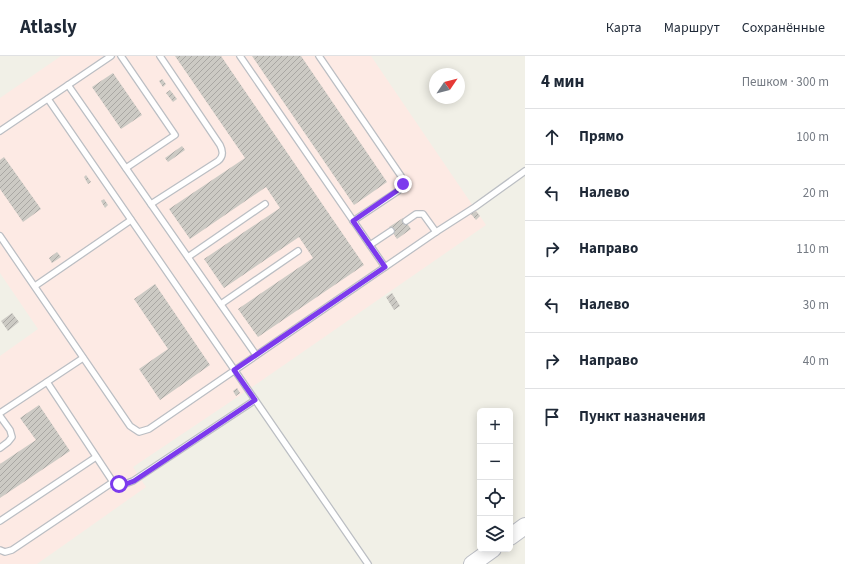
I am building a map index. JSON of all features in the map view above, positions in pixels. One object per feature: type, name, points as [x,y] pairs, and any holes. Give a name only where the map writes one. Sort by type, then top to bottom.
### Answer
[{"type":"main road","points":[[513,535],[525,526]]},
{"type":"main road","points":[[472,564],[489,552]]},
{"type":"lane","points":[[0,131],[111,56]]},
{"type":"lane","points":[[121,56],[175,135],[126,168]]},
{"type":"lane","points":[[151,204],[218,161],[223,153],[220,144],[160,56]]},
{"type":"lane","points":[[240,56],[385,267]]},
{"type":"lane","points":[[318,56],[402,176],[403,180],[403,184],[398,190],[353,221]]},
{"type":"lane","points":[[68,85],[256,355]]},
{"type":"lane","points":[[48,99],[368,564]]},
{"type":"lane","points":[[0,236],[130,426],[139,432],[149,429],[436,232],[475,207],[525,171]]},
{"type":"lane","points":[[188,257],[264,204]]},
{"type":"lane","points":[[406,221],[416,214],[421,213],[436,232]]},
{"type":"lane","points":[[35,286],[131,220]]},
{"type":"lane","points":[[370,245],[391,231]]},
{"type":"lane","points":[[220,304],[298,251]]},
{"type":"lane","points":[[0,448],[12,437],[10,430],[0,415],[83,358]]},
{"type":"lane","points":[[47,382],[113,482],[122,485],[134,481],[255,400]]},
{"type":"lane","points":[[0,521],[96,457]]},
{"type":"lane","points":[[0,550],[5,552],[12,550],[113,482]]},
{"type":"shaded area","points":[[61,56],[371,56],[486,225],[248,390],[133,467],[146,487],[37,564],[0,564],[0,356],[38,329],[0,273],[0,98]]},
{"type":"building","points":[[175,56],[221,56],[364,265],[258,337],[238,309],[313,258],[299,237],[224,288],[204,259],[280,208],[266,187],[190,239],[169,209],[245,158]]},
{"type":"building","points":[[252,56],[301,56],[387,182],[354,205]]},
{"type":"building","points":[[113,73],[142,115],[121,129],[92,87]]},
{"type":"building","points":[[162,79],[166,84],[163,87],[159,81]]},
{"type":"building","points":[[170,90],[177,99],[173,102],[166,93]]},
{"type":"building","points":[[182,146],[185,150],[168,162],[165,158]]},
{"type":"building","points":[[4,157],[41,209],[23,222],[0,189],[0,160]]},
{"type":"building","points":[[86,175],[91,182],[88,184],[84,177]]},
{"type":"building","points":[[104,199],[108,205],[105,208],[101,201]]},
{"type":"building","points":[[476,211],[480,216],[476,220],[471,214]]},
{"type":"building","points":[[403,218],[411,229],[397,239],[389,227]]},
{"type":"building","points":[[57,252],[61,257],[52,263],[49,258]]},
{"type":"building","points":[[155,284],[210,365],[160,400],[139,369],[168,349],[134,299]]},
{"type":"building","points":[[392,293],[400,306],[394,310],[386,297]]},
{"type":"building","points":[[12,313],[19,322],[8,331],[1,321]]},
{"type":"building","points":[[237,388],[240,393],[236,396],[233,391]]},
{"type":"building","points":[[39,405],[70,451],[0,498],[0,464],[36,440],[20,418]]},
{"type":"route","points":[[119,484],[122,485],[134,481],[255,400],[234,370],[385,267],[353,221],[401,188],[403,184]]}]
